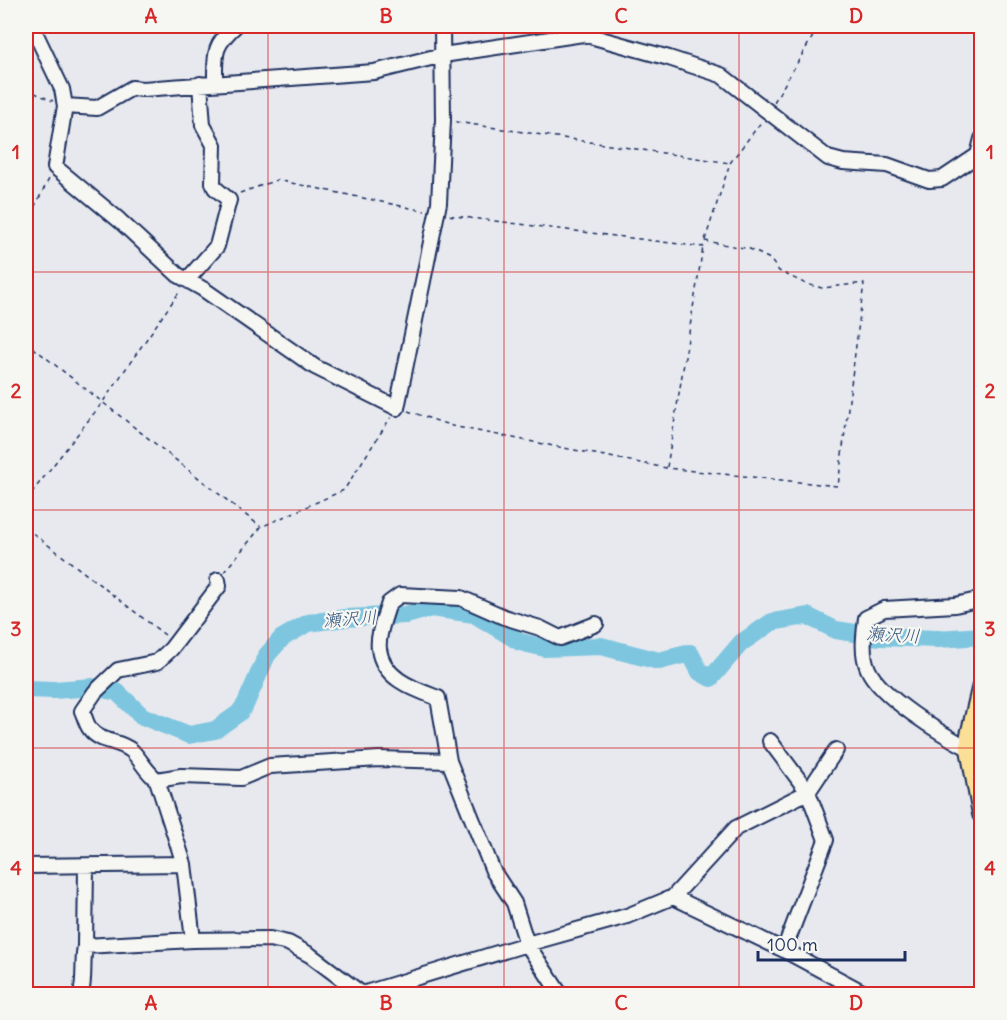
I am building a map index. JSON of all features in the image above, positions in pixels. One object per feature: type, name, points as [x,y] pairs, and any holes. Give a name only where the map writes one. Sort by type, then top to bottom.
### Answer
[{"type":"main road","points":[[981,685],[970,735],[970,749],[981,814]]},
{"type":"street","points":[[32,26],[62,89],[65,106],[55,166],[119,220],[178,275],[203,289],[315,368],[397,408],[439,203],[443,120],[442,26]]},
{"type":"street","points":[[215,82],[215,50],[235,26]]},
{"type":"street","points":[[65,106],[97,108],[132,88],[374,72],[443,55],[583,34],[722,75],[828,158],[843,162],[887,165],[929,180],[942,179],[978,156],[981,139]]},
{"type":"street","points":[[188,280],[217,246],[229,200],[215,188],[213,183],[214,146],[203,125],[200,84]]},
{"type":"street","points":[[193,940],[184,864],[157,780],[148,773],[131,751],[114,741],[99,738],[89,729],[82,711],[100,686],[118,669],[157,662],[171,649],[219,586],[218,580]]},
{"type":"street","points":[[560,994],[527,944],[514,903],[493,871],[449,761],[438,698],[406,686],[387,669],[379,649],[389,603],[400,596],[461,598],[560,638],[596,624]]},
{"type":"street","points":[[970,749],[948,738],[875,682],[867,668],[863,644],[866,618],[884,609],[955,605],[981,599]]},
{"type":"street","points":[[770,741],[808,792],[826,840],[784,950]]},
{"type":"street","points":[[85,946],[193,940],[270,939],[288,943],[310,955],[362,994],[627,916],[673,897],[736,828],[808,792],[836,750]]},
{"type":"street","points":[[157,780],[181,776],[241,778],[270,766],[379,759],[449,761]]},
{"type":"street","points":[[26,866],[184,864]]},
{"type":"street","points":[[81,994],[84,984],[86,866]]},
{"type":"street","points":[[673,897],[784,950],[859,993]]},
{"type":"path","points":[[666,468],[703,247],[730,164],[768,113],[819,26]]},
{"type":"path","points":[[26,89],[65,106]]},
{"type":"path","points":[[443,120],[730,164]]},
{"type":"path","points":[[26,223],[55,166]]},
{"type":"path","points":[[229,200],[232,196],[277,180],[437,214],[703,247]]},
{"type":"path","points":[[218,580],[261,527],[344,489],[397,408],[452,426],[666,468],[838,486],[864,283],[822,288],[806,284],[779,272],[770,259],[750,249],[705,241]]},
{"type":"path","points":[[26,500],[102,403],[188,280]]},
{"type":"path","points":[[26,342],[261,527]]},
{"type":"path","points":[[26,528],[170,639]]},
{"type":"path","points":[[981,626],[979,628],[981,636]]},
{"type":"waterway","name":"瀬沢川","points":[[26,689],[54,690],[93,687],[117,692],[142,716],[189,735],[215,730],[239,713],[245,705],[267,655],[282,638],[308,623],[345,618],[406,615],[431,608],[474,614],[520,642],[545,648],[601,646],[659,661],[690,653],[700,672],[711,678],[741,643],[772,622],[807,616],[836,630],[880,637],[938,639],[982,636]]}]
